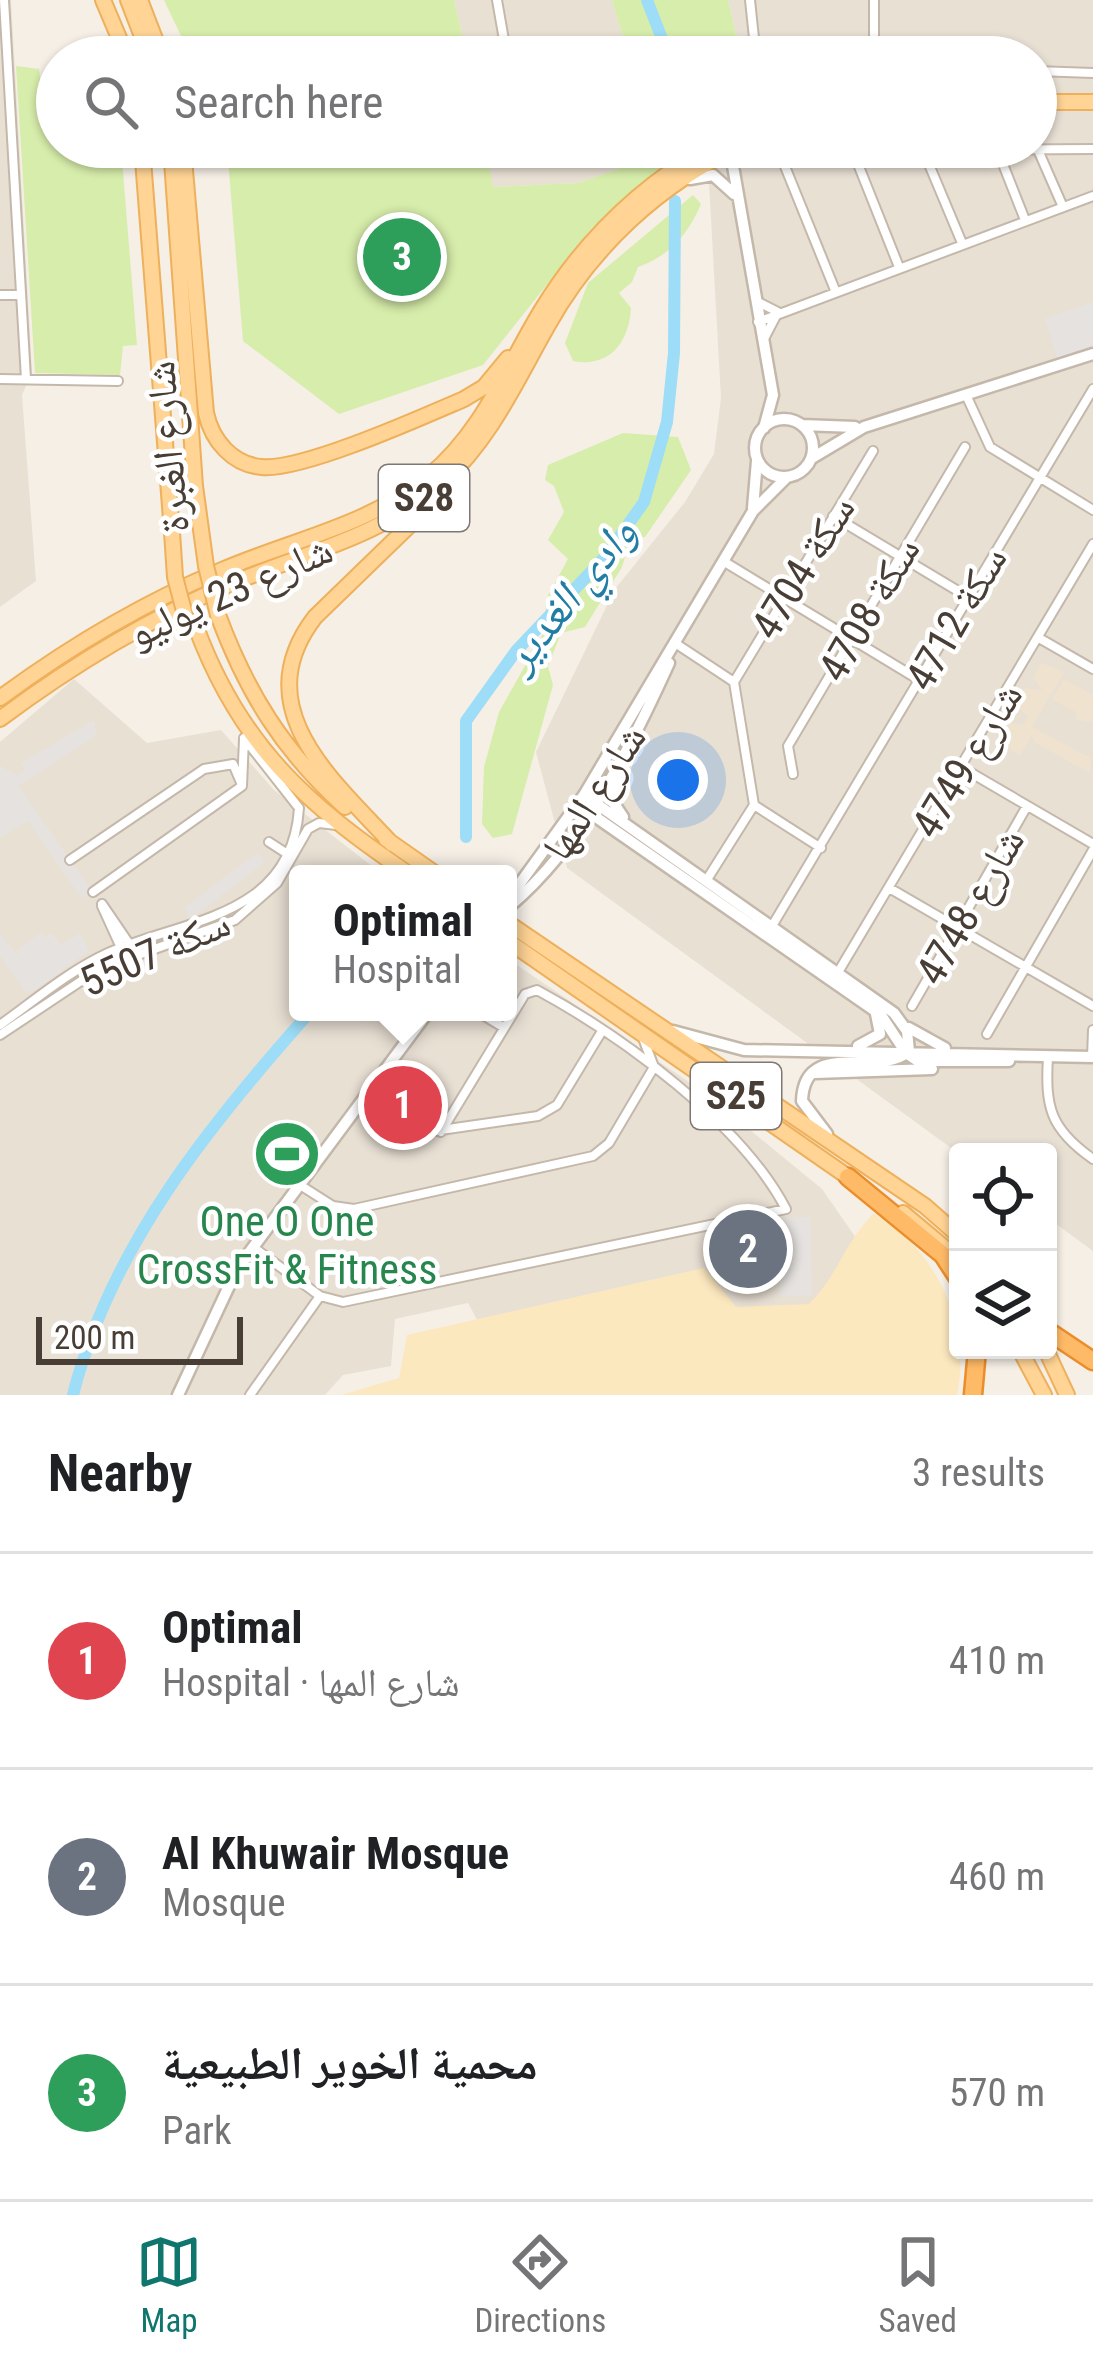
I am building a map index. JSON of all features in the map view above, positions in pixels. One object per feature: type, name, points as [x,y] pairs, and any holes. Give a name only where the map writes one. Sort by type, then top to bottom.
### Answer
[{"type":"highway","points":[[848,1177],[949,1264]]},
{"type":"highway","points":[[1057,1337],[1093,1361]]},
{"type":"highway","points":[[974,1395],[976,1359]]},
{"type":"main road","points":[[103,0],[118,36]]},
{"type":"main road","points":[[128,0],[142,36]]},
{"type":"main road","points":[[140,0],[154,36]]},
{"type":"main road","points":[[1057,104],[1093,107]]},
{"type":"main road","points":[[1057,110],[1093,107]]},
{"type":"main road","name":"شارع الغبرة","points":[[144,168],[172,532],[192,629],[263,753],[308,802],[396,865]]},
{"type":"main road","name":"شارع الغبرة","points":[[171,168],[206,566],[218,615],[246,686],[276,736],[325,789],[423,865]]},
{"type":"main road","points":[[184,168],[206,413],[219,442],[243,463],[265,468],[299,461],[464,400],[492,380],[539,314]]},
{"type":"main road","name":"شارع 23 يوليو","points":[[0,698],[124,617],[217,572],[368,515],[418,485],[488,410],[539,314],[590,241],[676,168]]},
{"type":"main road","name":"شارع 23 يوليو","points":[[0,719],[143,625],[362,534],[417,503],[460,466],[512,394],[574,284],[639,212],[701,168]]},
{"type":"main road","points":[[392,844],[334,784],[302,736],[289,696],[294,653],[315,617],[477,456],[506,416],[512,394]]},
{"type":"main road","points":[[192,629],[214,692],[244,738]]},
{"type":"main road","name":"S25","points":[[517,929],[847,1152],[949,1228]]},
{"type":"main road","name":"S25","points":[[517,947],[924,1227],[950,1251]]},
{"type":"main road","points":[[1025,1359],[1044,1395]]},
{"type":"main road","points":[[1050,1359],[1067,1395]]},
{"type":"street","points":[[4,0],[26,379]]},
{"type":"street","points":[[497,0],[503,36]]},
{"type":"street","points":[[750,0],[754,36]]},
{"type":"street","points":[[874,0],[874,36]]},
{"type":"street","points":[[1057,72],[1093,73]]},
{"type":"street","points":[[1057,150],[1093,149]]},
{"type":"street","points":[[733,168],[750,240],[757,323],[773,395],[755,442],[757,459],[768,473],[786,478],[799,474],[812,458],[864,427]]},
{"type":"street","points":[[786,168],[835,290]]},
{"type":"street","points":[[860,168],[899,267]]},
{"type":"street","points":[[931,168],[962,243]]},
{"type":"street","points":[[1004,168],[1025,220]]},
{"type":"street","points":[[1046,168],[1063,207]]},
{"type":"street","points":[[639,212],[703,176],[722,179],[739,202]]},
{"type":"street","points":[[757,323],[1093,196]]},
{"type":"street","points":[[0,296],[21,295]]},
{"type":"street","points":[[754,296],[778,312]]},
{"type":"street","points":[[762,345],[778,312]]},
{"type":"street","points":[[764,428],[779,420],[827,430],[864,427],[1093,354]]},
{"type":"street","points":[[0,379],[118,381]]},
{"type":"street","name":"سكة 4712","points":[[772,926],[1093,388]]},
{"type":"street","points":[[773,395],[814,443],[812,458]]},
{"type":"street","points":[[968,397],[990,447],[1093,510]]},
{"type":"street","name":"سكة 4708","points":[[793,774],[788,746],[965,447]]},
{"type":"street","name":"سكة 4704","points":[[734,682],[873,452]]},
{"type":"street","name":"شارع المها","points":[[753,511],[757,459]]},
{"type":"street","name":"شارع المها","points":[[517,898],[568,843],[674,643],[753,511],[786,478]]},
{"type":"street","points":[[833,516],[968,596]]},
{"type":"street","name":"4749 شارع","points":[[837,974],[1093,544]]},
{"type":"street","points":[[723,561],[921,681]]},
{"type":"street","points":[[1040,638],[1093,669]]},
{"type":"street","points":[[674,643],[734,682],[754,805],[706,880]]},
{"type":"street","name":"شارع المها","points":[[517,888],[617,766],[674,643]]},
{"type":"street","points":[[242,786],[244,738]]},
{"type":"street","points":[[244,738],[292,794],[298,815],[286,853],[269,842]]},
{"type":"street","points":[[70,860],[204,769],[233,764],[242,786]]},
{"type":"street","points":[[617,766],[611,800],[629,825]]},
{"type":"street","points":[[961,767],[1093,847],[987,1034]]},
{"type":"street","points":[[93,892],[242,786]]},
{"type":"street","points":[[586,803],[629,825],[929,1042],[960,1051]]},
{"type":"street","points":[[586,803],[869,1007],[892,1028],[907,1052]]},
{"type":"street","points":[[754,805],[821,848]]},
{"type":"street","name":"4748 شارع","points":[[912,1006],[1027,806]]},
{"type":"street","name":"سكة 5507","points":[[0,1035],[87,976],[218,929],[250,909],[277,883],[313,825],[326,822],[348,831]]},
{"type":"street","points":[[568,843],[590,827],[614,826]]},
{"type":"street","name":"سكة 5507","points":[[0,1025],[78,970],[126,946],[226,914],[254,894],[286,853]]},
{"type":"street","points":[[891,889],[1093,1006]]},
{"type":"street","points":[[126,946],[102,904],[130,957]]},
{"type":"street","points":[[253,1247],[320,1296],[343,1302],[786,1209],[761,1167],[654,1067],[532,990],[517,1009]]},
{"type":"street","points":[[786,1051],[870,1044],[881,1026],[869,1007]]},
{"type":"street","points":[[178,1395],[204,1330],[253,1247],[421,1021]]},
{"type":"street","points":[[493,1021],[503,1027]]},
{"type":"street","points":[[441,1132],[508,1021]]},
{"type":"street","points":[[903,1022],[907,1052]]},
{"type":"street","points":[[299,1184],[323,1202],[354,1209],[593,1156],[609,1143],[654,1067],[648,1046],[634,1028]]},
{"type":"street","points":[[664,1028],[730,1048],[1045,1057],[1092,1057],[1093,1030]]},
{"type":"street","points":[[368,1094],[441,1132],[553,1110],[602,1031]]},
{"type":"street","points":[[847,1152],[803,1108],[802,1089],[831,1062],[907,1052],[932,1063],[1009,1061]]},
{"type":"street","points":[[814,1073],[1045,1057]]},
{"type":"street","points":[[1045,1057],[1051,1120],[1093,1159]]},
{"type":"street","points":[[654,1067],[694,1066]]},
{"type":"street","points":[[250,1395],[320,1296]]},
{"type":"shaded area","points":[[0,0],[11,0],[32,372],[22,395],[36,581],[0,607]]},
{"type":"shaded area","points":[[454,0],[612,0],[623,36],[462,36]]},
{"type":"shaded area","points":[[728,0],[1093,0],[1093,1251],[1057,1225],[1057,1143],[949,1146],[567,868],[536,752],[615,589],[685,502],[714,454],[721,398],[708,168],[1057,168],[1057,36],[736,36]]},
{"type":"shaded area","points":[[489,168],[622,168],[579,183],[492,187]]},
{"type":"shaded area","points":[[1093,302],[1093,349],[1058,361],[1045,319]]},
{"type":"shaded area","points":[[1041,663],[1064,672],[1032,727],[1091,758],[1090,773],[1034,742],[1032,735],[1020,755],[999,743],[1004,722],[1023,725],[1028,717],[1016,705],[1025,688],[1043,691],[1033,678]]},
{"type":"shaded area","points":[[74,679],[147,743],[221,730],[274,790],[370,865],[289,865],[289,1021],[517,1021],[517,965],[705,1093],[822,1189],[877,1268],[829,1318],[493,1349],[468,1303],[395,1319],[391,1366],[343,1375],[325,1395],[0,1395],[0,742]]},
{"type":"shaded area","points":[[1064,679],[1093,695],[1093,722],[1076,720],[1076,712],[1052,699]]},
{"type":"shaded area","points":[[94,720],[96,736],[18,786],[93,892],[82,899],[28,821],[0,838],[0,766],[17,775],[25,770],[21,763]]},
{"type":"shaded area","points":[[257,853],[266,861],[191,919],[184,908]]},
{"type":"shaded area","points":[[42,932],[45,937],[51,933],[61,945],[80,933],[89,951],[32,992],[25,991],[0,956],[0,934],[18,956],[17,950]]},
{"type":"shaded area","points":[[810,1217],[812,1295],[780,1296],[778,1218]]},
{"type":"green space","points":[[164,0],[454,0],[462,36],[181,36]]},
{"type":"green space","points":[[612,0],[728,0],[736,36],[623,36]]},
{"type":"green space","points":[[16,66],[36,69],[36,168],[123,168],[137,345],[123,346],[120,375],[35,373]]},
{"type":"green space","points":[[229,168],[489,168],[493,187],[579,183],[621,168],[664,168],[592,228],[483,365],[339,414],[243,341]]},
{"type":"green space","points":[[693,195],[701,204],[684,235],[659,257],[638,267],[632,282],[619,293],[631,308],[621,342],[597,361],[573,361],[565,343],[588,283]]},
{"type":"green space","points":[[623,433],[678,437],[691,470],[645,537],[631,538],[622,567],[585,627],[561,633],[548,666],[553,685],[512,834],[493,838],[482,824],[484,767],[499,712],[545,630],[546,599],[568,559],[548,540],[564,512],[554,486],[545,480],[548,465]]},
{"type":"sand","points":[[874,1213],[916,1247],[932,1269],[949,1303],[949,1359],[960,1359],[957,1395],[341,1395],[399,1378],[407,1335],[704,1268],[736,1307],[809,1304]]},
{"type":"waterway","name":"وادي الغدير","points":[[647,0],[661,36]]},
{"type":"waterway","name":"وادي الغدير","points":[[466,837],[466,721],[516,651],[605,557],[644,502],[667,422],[674,353],[675,201]]},
{"type":"waterway","name":"وادي الغدير","points":[[73,1395],[90,1341],[138,1238],[201,1143],[302,1021]]},
{"type":"place","name":"محمية الخوير الطبيعية","points":[[402,257]]},
{"type":"place","name":"Optimal","points":[[403,1105]]},
{"type":"place","name":"One O One CrossFit & Fitness","points":[[287,1154]]},
{"type":"place","name":"Al Khuwair Mosque","points":[[748,1249]]}]
